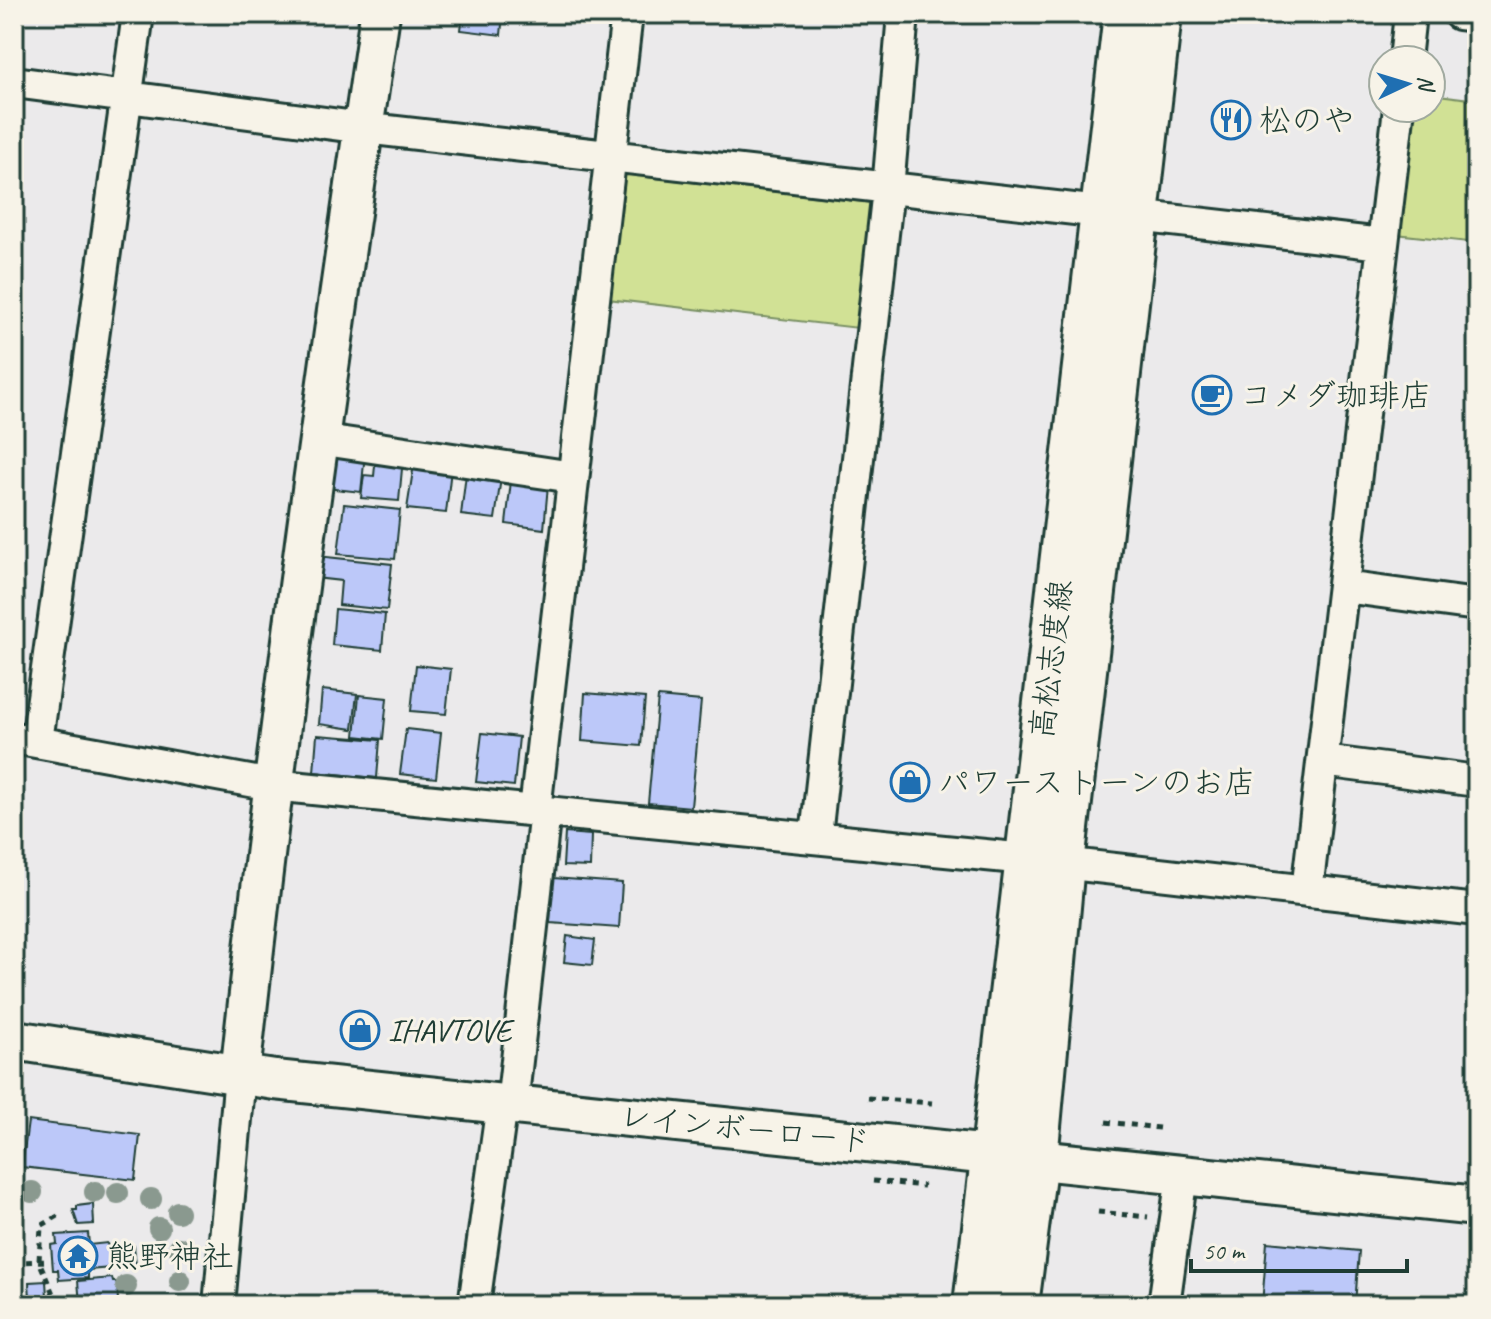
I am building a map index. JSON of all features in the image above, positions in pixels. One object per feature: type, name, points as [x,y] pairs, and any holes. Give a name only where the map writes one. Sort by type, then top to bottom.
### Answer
[{"type":"main road","name":"高松志度線","points":[[1121,215],[1126,14]]},
{"type":"main road","name":"高松志度線","points":[[1016,1305],[1014,1157],[1044,861],[1121,215],[1159,14]]},
{"type":"main road","name":"高松志度線","points":[[976,1305],[1014,1157]]},
{"type":"street","points":[[138,14],[129,96],[26,740],[272,785],[816,836],[1477,910]]},
{"type":"street","points":[[219,1305],[240,1075],[272,785],[318,439],[380,14]]},
{"type":"street","points":[[474,1305],[507,1104],[573,477],[627,14]]},
{"type":"street","points":[[816,836],[888,189],[903,14]]},
{"type":"street","points":[[1407,44],[1410,14]]},
{"type":"street","points":[[1459,14],[1477,16]]},
{"type":"street","points":[[14,82],[363,128],[1382,244]]},
{"type":"street","points":[[1307,891],[1397,124]]},
{"type":"street","points":[[318,439],[573,477]]},
{"type":"street","points":[[1344,587],[1477,605]]},
{"type":"street","points":[[1323,761],[1477,781]]},
{"type":"street","name":"レインボーロード","points":[[14,1040],[240,1075],[1477,1206]]},
{"type":"street","points":[[1164,1305],[1182,1175]]},
{"type":"path","points":[[868,1098],[932,1103]]},
{"type":"path","points":[[1106,1122],[1159,1128]]},
{"type":"path","points":[[873,1181],[924,1186]]},
{"type":"path","points":[[1098,1212],[1152,1218]]},
{"type":"path","points":[[58,1216],[41,1226],[39,1261],[57,1303],[62,1305]]},
{"type":"path","points":[[14,1262],[49,1261]]},
{"type":"green space","points":[[1447,96],[1477,100],[1477,243],[1396,234],[1410,124],[1447,124]]},
{"type":"green space","points":[[622,174],[872,203],[858,328],[608,299]]},
{"type":"building","points":[[463,14],[503,14],[501,35],[461,30]]},
{"type":"building","points":[[330,450],[365,454],[361,492],[326,488]]},
{"type":"building","points":[[376,455],[403,458],[399,501],[361,498],[364,475],[374,476]]},
{"type":"building","points":[[414,464],[451,469],[446,513],[407,509]]},
{"type":"building","points":[[466,474],[501,478],[495,519],[461,515]]},
{"type":"building","points":[[511,481],[548,485],[544,529],[506,524]]},
{"type":"building","points":[[344,504],[400,510],[395,559],[338,554]]},
{"type":"building","points":[[317,556],[392,564],[387,610],[339,605],[341,581],[315,578]]},
{"type":"building","points":[[335,609],[385,614],[382,650],[332,645]]},
{"type":"building","points":[[416,665],[451,669],[446,714],[411,711]]},
{"type":"building","points":[[322,690],[357,694],[353,729],[319,724]]},
{"type":"building","points":[[585,693],[645,698],[641,746],[582,741]]},
{"type":"building","points":[[359,695],[387,698],[383,739],[355,736]]},
{"type":"building","points":[[658,697],[701,701],[691,807],[648,803]]},
{"type":"building","points":[[406,729],[441,733],[436,778],[400,774]]},
{"type":"building","points":[[482,733],[519,737],[514,786],[476,782]]},
{"type":"building","points":[[317,735],[380,740],[377,778],[314,772]]},
{"type":"building","points":[[565,833],[591,835],[590,867],[563,866]]},
{"type":"building","points":[[553,878],[622,883],[619,928],[550,923]]},
{"type":"building","points":[[567,936],[595,940],[592,965],[564,962]]},
{"type":"building","points":[[28,1121],[140,1135],[135,1180],[22,1167]]},
{"type":"building","points":[[93,1204],[94,1224],[78,1225],[73,1210],[77,1210],[77,1206]]},
{"type":"building","points":[[88,1233],[89,1245],[107,1243],[108,1248],[134,1246],[136,1266],[88,1270],[88,1278],[59,1280],[58,1270],[53,1270],[51,1245],[57,1244],[56,1235]]},
{"type":"building","points":[[1267,1242],[1359,1251],[1355,1305],[1262,1305]]},
{"type":"building","points":[[112,1278],[113,1282],[117,1282],[118,1301],[80,1304],[78,1281]]},
{"type":"building","points":[[46,1281],[47,1296],[30,1298],[29,1282]]},
{"type":"place","name":"松のや","points":[[1231,120]]},
{"type":"place","name":"コメダ珈琲店","points":[[1212,395]]},
{"type":"place","name":"パワーストーンのお店","points":[[910,782]]},
{"type":"place","name":"IHAVTOVE","points":[[360,1030]]},
{"type":"place","name":"熊野神社","points":[[78,1256]]}]
